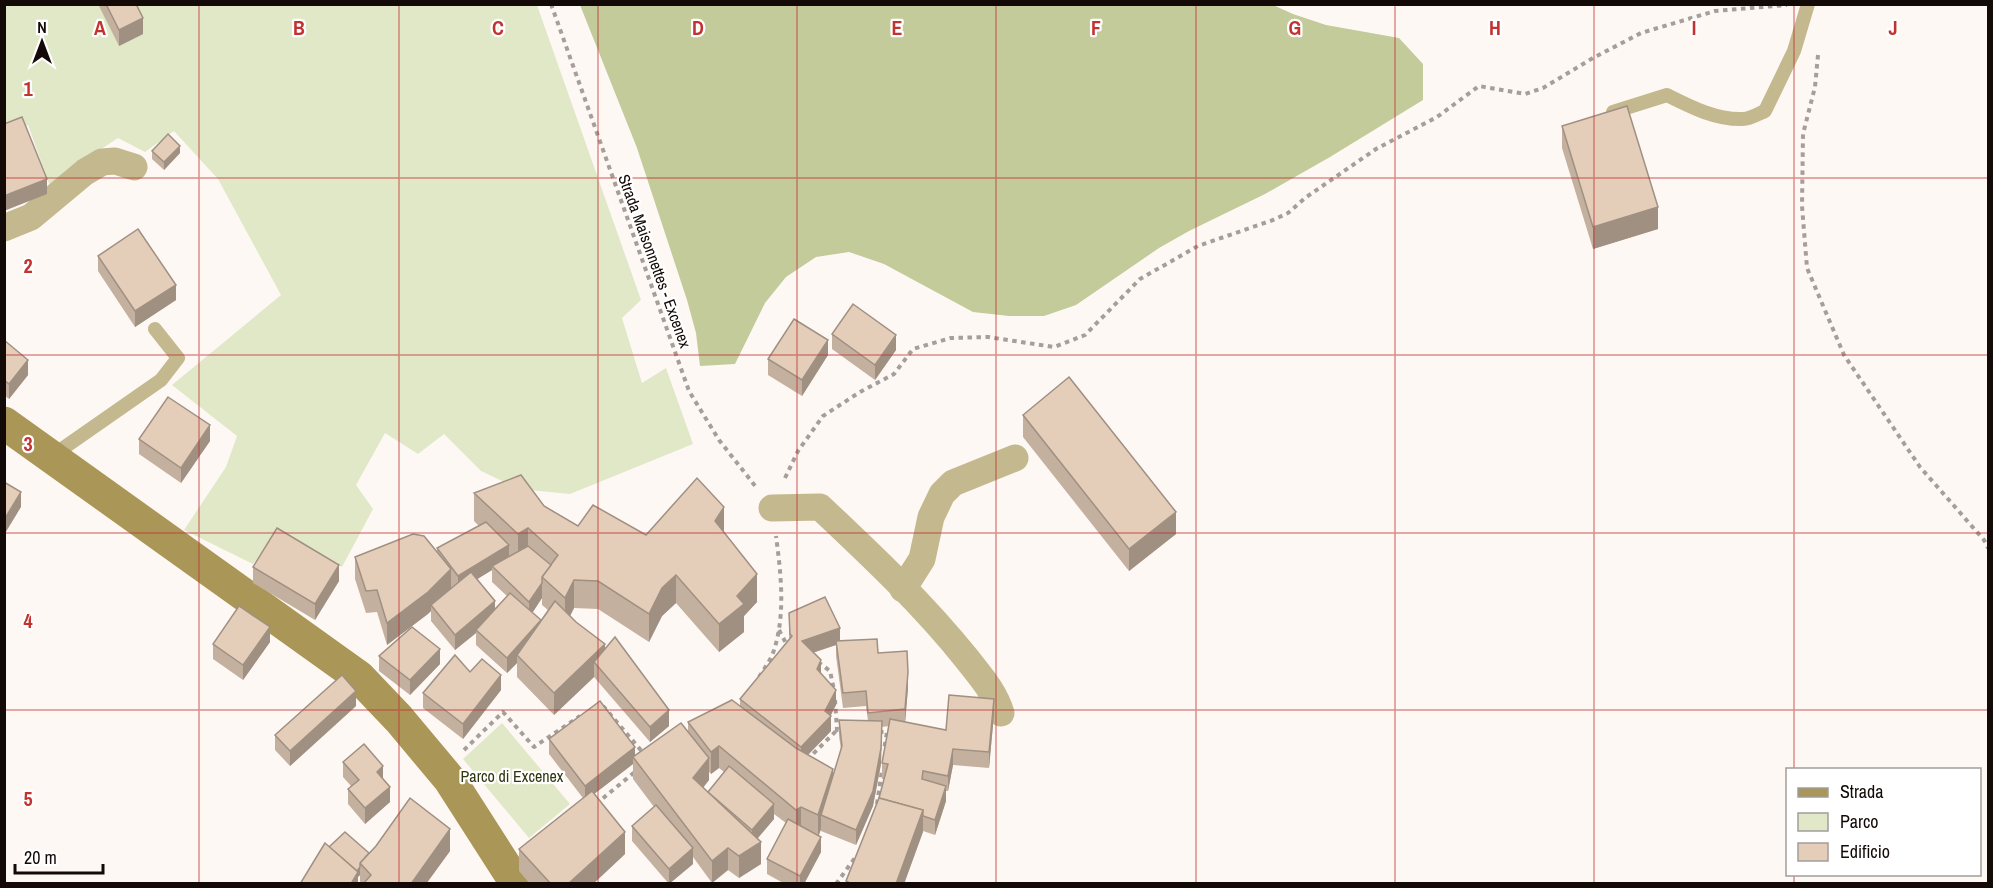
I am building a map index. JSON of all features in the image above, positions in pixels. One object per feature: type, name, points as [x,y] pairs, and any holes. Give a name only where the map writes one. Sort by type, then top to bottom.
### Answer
[{"type":"main road","points":[[4,423],[359,677],[399,719],[442,771],[509,872],[521,884]]},
{"type":"street","points":[[4,228],[31,217],[85,172],[102,162],[116,161],[134,167]]},
{"type":"street","points":[[903,589],[922,559],[931,517],[942,495],[953,483],[1015,458]]},
{"type":"street","points":[[772,508],[820,507],[948,635],[995,696],[1001,713]]},
{"type":"lane","points":[[1613,112],[1667,95],[1689,106],[1719,116],[1745,119],[1765,111],[1794,51],[1808,4]]},
{"type":"lane","points":[[52,456],[161,380],[167,373],[178,358],[155,329]]},
{"type":"path","name":"Strada Maisonnettes - Excenex","points":[[551,4],[689,391],[719,440],[772,508]]},
{"type":"path","points":[[757,682],[772,654],[779,630],[782,577],[772,508],[798,452],[823,416],[860,392],[894,374],[913,349],[951,338],[988,337],[1054,346],[1085,335],[1140,279],[1198,246],[1288,213],[1305,198],[1376,149],[1437,117],[1479,86],[1525,94],[1543,88],[1641,33],[1715,11],[1788,4]]},
{"type":"path","points":[[1888,4],[1893,4]]},
{"type":"path","points":[[1818,48],[1815,87],[1803,134],[1802,206],[1807,268],[1844,355],[1920,467],[1989,548]]},
{"type":"path","points":[[779,630],[792,651]]},
{"type":"path","points":[[812,658],[830,671],[836,705],[837,730]]},
{"type":"path","points":[[600,702],[649,760]]},
{"type":"path","points":[[442,771],[503,712],[534,747],[582,715]]},
{"type":"path","points":[[801,767],[837,730],[847,730]]},
{"type":"path","points":[[877,732],[886,732],[884,752]]},
{"type":"path","points":[[875,811],[883,762]]},
{"type":"path","points":[[590,809],[640,767]]},
{"type":"path","points":[[836,884],[858,853]]},
{"type":"green space","points":[[5,5],[537,5],[641,300],[622,318],[642,383],[666,368],[693,444],[570,494],[519,489],[481,471],[444,434],[418,454],[385,433],[356,485],[373,509],[342,567],[277,533],[253,564],[184,530],[226,467],[237,436],[172,385],[281,295],[218,179],[174,131],[145,152],[118,138],[80,163],[51,189],[28,125],[5,133]]},
{"type":"green space","points":[[580,5],[1273,5],[1326,25],[1399,38],[1423,64],[1423,100],[1265,194],[1159,248],[1076,305],[1044,316],[1009,316],[973,312],[884,264],[849,252],[816,257],[786,277],[765,303],[735,364],[700,366],[696,333],[687,300],[637,148]]},
{"type":"green space","name":"Parco di Excenex","points":[[502,723],[570,804],[529,838],[463,759]]},
{"type":"building","points":[[106,4],[136,4],[143,18],[119,30]]},
{"type":"building","points":[[1627,106],[1658,207],[1593,227],[1562,126]]},
{"type":"building","points":[[22,117],[47,179],[4,196],[4,124]]},
{"type":"building","points":[[168,134],[180,146],[164,162],[152,151]]},
{"type":"building","points":[[138,229],[176,285],[135,311],[98,256]]},
{"type":"building","points":[[853,304],[896,335],[875,365],[832,334]]},
{"type":"building","points":[[794,319],[828,340],[802,380],[768,359]]},
{"type":"building","points":[[4,340],[28,360],[9,384],[4,380]]},
{"type":"building","points":[[1069,377],[1176,512],[1129,549],[1023,415]]},
{"type":"building","points":[[168,397],[210,425],[181,468],[139,439]]},
{"type":"building","points":[[521,475],[544,506],[578,526],[593,505],[646,535],[697,478],[724,507],[715,521],[757,574],[737,596],[744,604],[719,624],[676,575],[662,588],[649,614],[598,581],[574,580],[565,598],[542,577],[558,555],[528,528],[518,534],[474,493]]},
{"type":"building","points":[[4,482],[21,492],[4,520]]},
{"type":"building","points":[[486,522],[509,545],[458,576],[437,548]]},
{"type":"building","points":[[277,528],[339,565],[315,604],[253,567]]},
{"type":"building","points":[[413,534],[424,536],[451,569],[428,592],[387,623],[377,590],[366,591],[355,557]]},
{"type":"building","points":[[528,546],[551,565],[529,602],[492,566]]},
{"type":"building","points":[[471,572],[495,601],[455,635],[431,605]]},
{"type":"building","points":[[510,593],[541,620],[507,658],[476,630]]},
{"type":"building","points":[[825,597],[840,628],[802,641],[821,660],[817,669],[836,690],[825,711],[831,716],[801,747],[740,699],[792,636],[789,613]]},
{"type":"building","points":[[555,601],[576,622],[605,644],[554,693],[517,655]]},
{"type":"building","points":[[239,606],[270,627],[243,665],[213,644]]},
{"type":"building","points":[[412,627],[440,649],[410,680],[379,656]]},
{"type":"building","points":[[615,637],[669,710],[650,727],[594,662]]},
{"type":"building","points":[[877,639],[878,653],[907,651],[905,709],[868,713],[866,691],[843,693],[836,641]]},
{"type":"building","points":[[455,655],[470,672],[482,659],[501,675],[463,724],[423,693]]},
{"type":"building","points":[[342,675],[356,691],[290,751],[275,735]]},
{"type":"building","points":[[949,695],[994,699],[989,752],[953,749],[948,776],[923,771],[922,779],[946,786],[935,820],[923,816],[923,810],[879,798],[888,764],[882,763],[890,719],[946,730]]},
{"type":"building","points":[[732,700],[796,748],[833,769],[818,815],[801,807],[796,810],[719,746],[711,752],[688,722]]},
{"type":"building","points":[[600,701],[635,747],[585,786],[549,739]]},
{"type":"building","points":[[839,720],[882,721],[881,748],[873,791],[856,830],[821,815],[842,746]]},
{"type":"building","points":[[681,723],[709,758],[693,778],[761,842],[739,856],[728,848],[712,861],[633,757]]},
{"type":"building","points":[[364,744],[383,766],[377,772],[390,787],[365,808],[348,789],[359,780],[343,762]]},
{"type":"building","points":[[729,766],[774,804],[752,830],[708,792]]},
{"type":"building","points":[[592,791],[625,832],[568,884],[551,884],[519,849]]},
{"type":"building","points":[[410,798],[450,829],[411,884],[363,884],[371,875],[360,863],[376,846]]},
{"type":"building","points":[[879,798],[923,810],[896,884],[852,884],[846,881]]},
{"type":"building","points":[[656,805],[693,848],[669,869],[632,826]]},
{"type":"building","points":[[788,819],[821,837],[800,876],[767,859]]},
{"type":"building","points":[[345,832],[369,853],[360,863],[357,871],[329,847]]},
{"type":"building","points":[[325,843],[358,872],[351,884],[300,884]]}]
